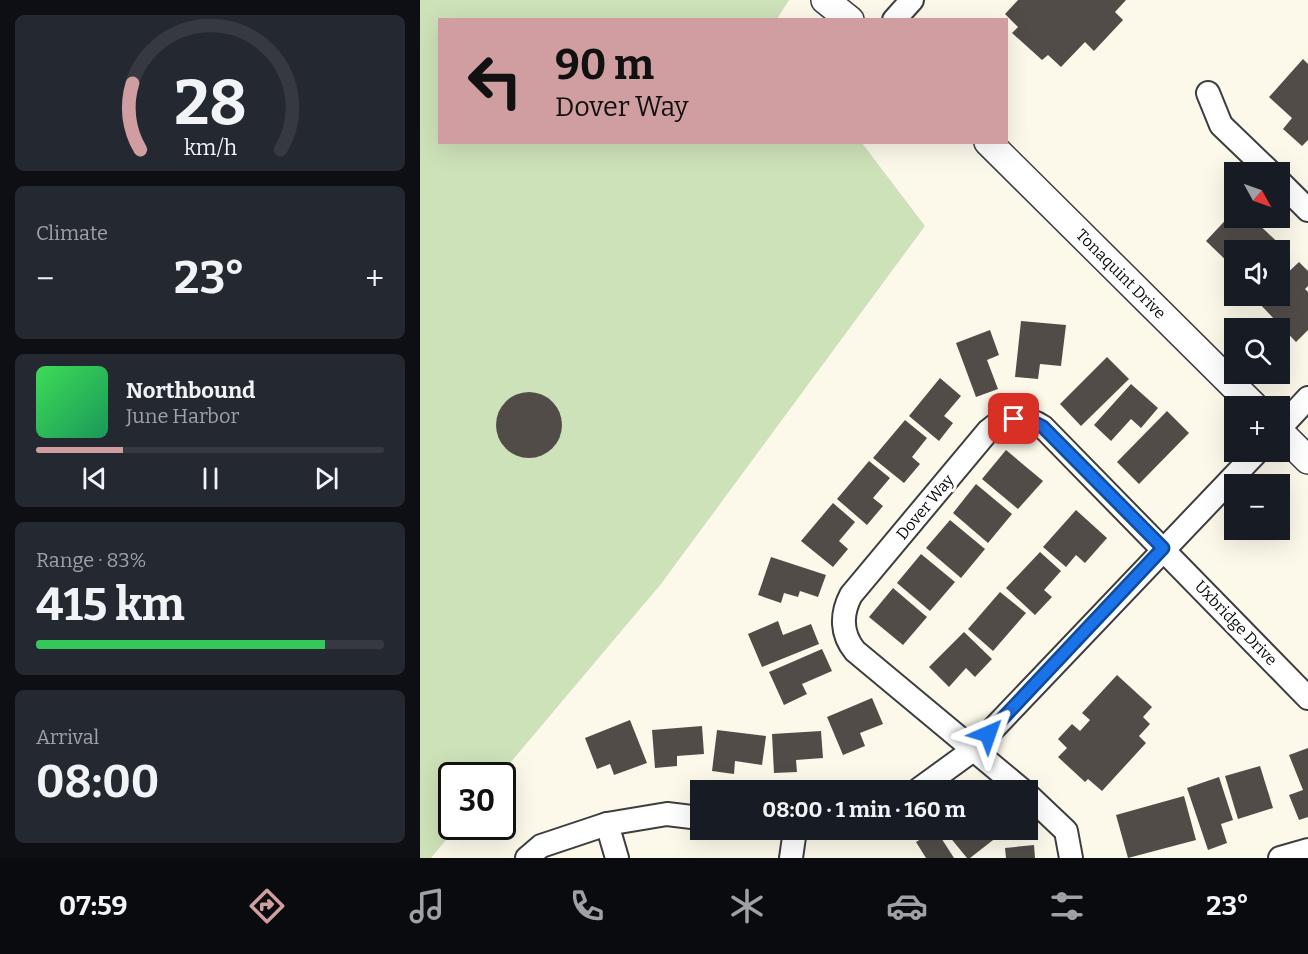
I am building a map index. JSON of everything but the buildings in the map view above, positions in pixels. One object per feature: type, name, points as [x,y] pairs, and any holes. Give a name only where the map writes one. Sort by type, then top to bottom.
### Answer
[{"type":"street","points":[[825,0],[848,18]]},
{"type":"street","points":[[896,18],[912,0]]},
{"type":"street","points":[[1208,93],[1221,125],[1260,162]]},
{"type":"street","name":"Tonaquint Drive","points":[[990,144],[1244,396]]},
{"type":"street","points":[[1290,192],[1308,210]]},
{"type":"street","points":[[1290,419],[1308,398]]},
{"type":"street","name":"Dover Way","points":[[1010,780],[855,651],[845,634],[843,618],[851,595],[988,431],[1010,419],[1025,419],[1039,424],[1163,548]]},
{"type":"street","points":[[1290,441],[1308,460]]},
{"type":"street","points":[[932,780],[973,750],[1247,462]]},
{"type":"street","name":"Uxbridge Drive","points":[[1163,548],[1308,698]]},
{"type":"street","points":[[1038,805],[1065,831],[1071,858]]},
{"type":"street","points":[[527,858],[541,846],[607,824],[666,814],[690,817]]},
{"type":"street","points":[[607,824],[617,858]]},
{"type":"street","points":[[791,858],[794,840]]},
{"type":"street","points":[[1280,858],[1308,850]]},
{"type":"green space","points":[[420,0],[789,0],[778,18],[438,18],[438,144],[863,144],[925,226],[661,584],[511,762],[438,762],[438,840],[446,840],[431,858],[420,858]]},
{"type":"route","points":[[988,734],[1163,548],[1043,427],[1029,420],[1014,419]]}]
